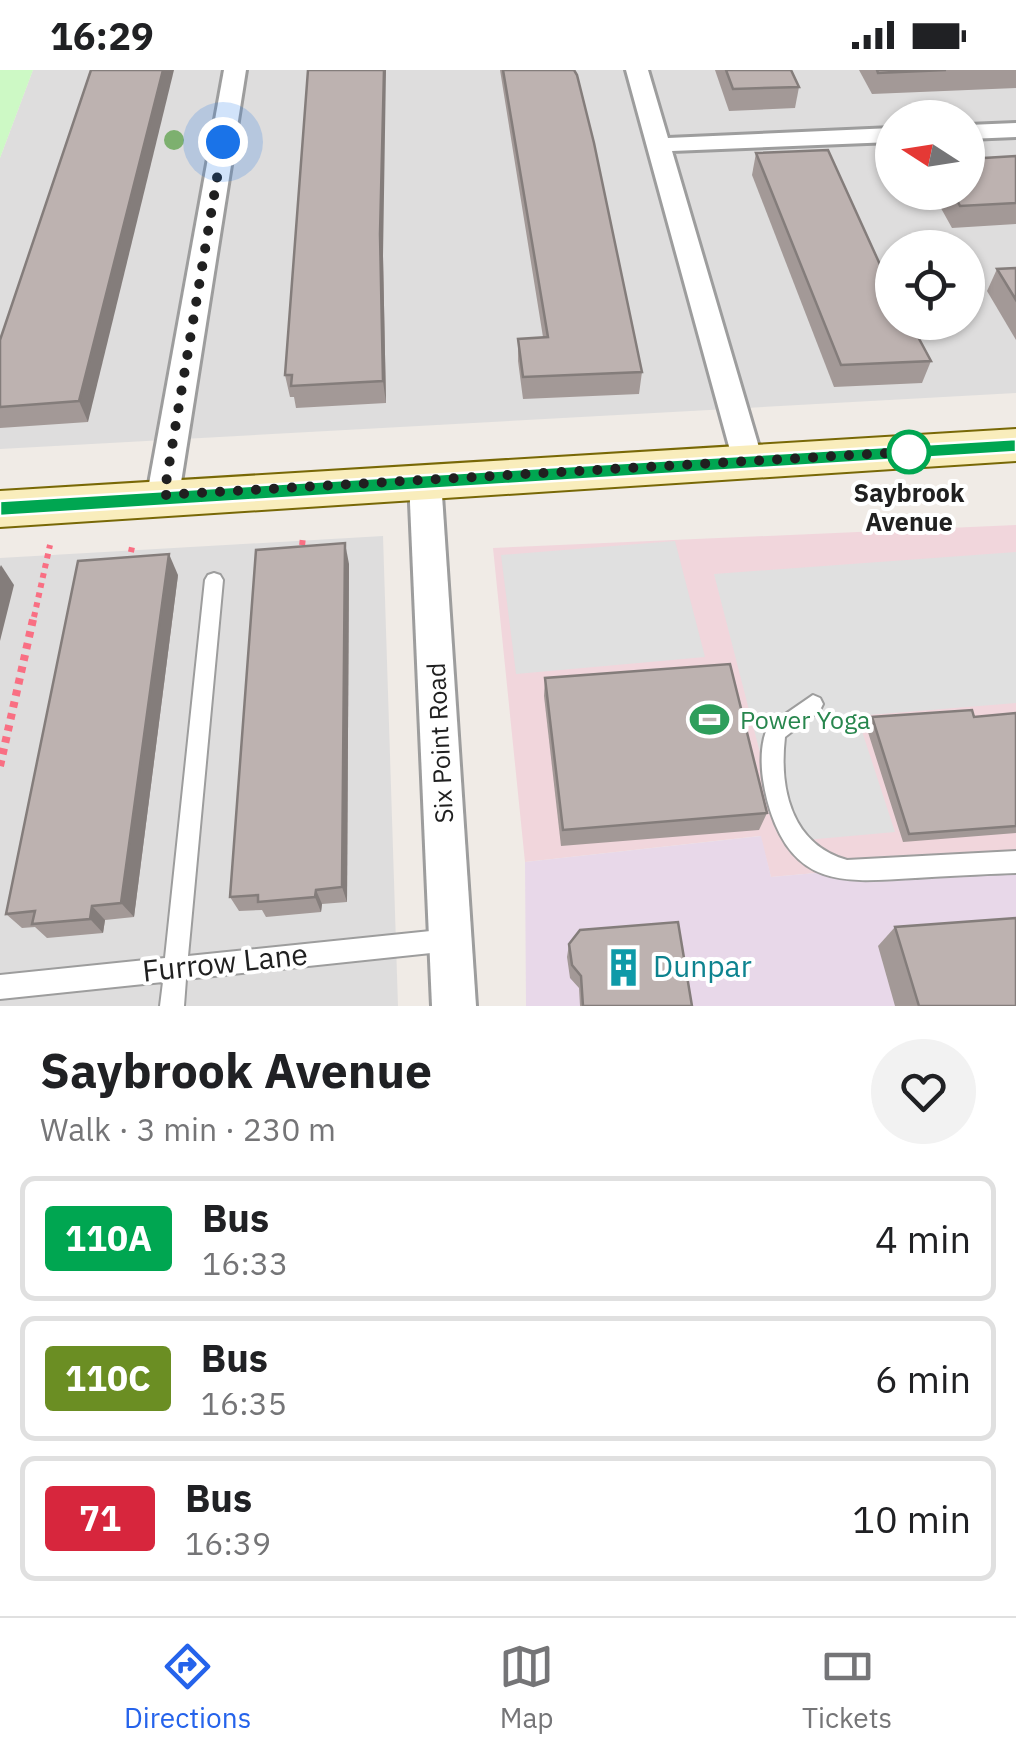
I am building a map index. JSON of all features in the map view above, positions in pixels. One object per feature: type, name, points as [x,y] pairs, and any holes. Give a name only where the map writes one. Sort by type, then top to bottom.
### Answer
[{"type":"main road","points":[[0,509],[164,495],[1016,446]]},
{"type":"street","points":[[164,495],[235,70]]},
{"type":"street","points":[[637,70],[748,461]]},
{"type":"street","points":[[985,131],[1016,130]]},
{"type":"street","points":[[659,145],[875,136]]},
{"type":"street","name":"Six Point Road","points":[[425,480],[454,1006]]},
{"type":"lane","points":[[172,1006],[214,580]]},
{"type":"lane","points":[[813,704],[775,732],[770,759],[776,799],[800,850],[820,867],[847,871],[1016,862]]},
{"type":"lane","name":"Furrow Lane","points":[[0,986],[450,940]]},
{"type":"path","points":[[301,561],[303,537]]},
{"type":"path","points":[[127,573],[132,547]]},
{"type":"path","points":[[0,766],[43,576]]},
{"type":"shaded area","points":[[33,70],[1016,70],[1016,393],[0,449],[0,158]]},
{"type":"shaded area","points":[[1016,525],[1016,855],[771,877],[760,836],[525,862],[493,548]]},
{"type":"shaded area","points":[[383,536],[398,1006],[0,1006],[0,558]]},
{"type":"shaded area","points":[[675,541],[705,657],[516,674],[501,555]]},
{"type":"shaded area","points":[[1016,552],[1016,703],[857,716],[895,832],[783,842],[714,574]]},
{"type":"shaded area","points":[[761,836],[771,877],[1016,855],[1016,1006],[526,1006],[525,862]]},
{"type":"green space","points":[[0,70],[33,70],[0,158]]},
{"type":"building","points":[[91,70],[163,70],[79,401],[0,407],[0,340]]},
{"type":"building","points":[[308,70],[384,70],[380,234],[383,381],[291,386],[292,375],[285,375]]},
{"type":"building","points":[[503,70],[574,70],[577,75],[642,372],[523,377],[518,339],[548,337]]},
{"type":"building","points":[[726,70],[791,70],[799,87],[733,89]]},
{"type":"building","points":[[877,70],[946,70],[878,73]]},
{"type":"building","points":[[828,150],[875,254],[875,340],[920,340],[931,361],[841,365],[756,153]]},
{"type":"building","points":[[1016,156],[1016,203],[985,205],[985,158]]},
{"type":"building","points":[[1016,268],[1016,300],[997,269]]},
{"type":"building","points":[[345,543],[342,887],[316,890],[315,897],[258,902],[258,895],[230,897],[256,550]]},
{"type":"building","points":[[169,554],[121,903],[92,906],[90,919],[32,924],[35,911],[6,914],[78,561]]},
{"type":"building","points":[[730,664],[767,813],[563,830],[545,678]]},
{"type":"building","points":[[972,710],[974,717],[1016,713],[1016,826],[909,834],[872,717]]},
{"type":"building","points":[[1016,918],[1016,1006],[919,1006],[895,927]]},
{"type":"building","name":"Dunpar","points":[[678,922],[692,1006],[583,1006],[581,976],[572,965],[569,944],[580,930]]},
{"type":"bus line","name":"110A","points":[[0,509],[164,495],[1016,445]]},
{"type":"place","name":"Saybrook Avenue","points":[[909,452]]},
{"type":"place","name":"Power Yoga","points":[[710,720]]},
{"type":"place","name":"Dunpar","points":[[623,967]]},
{"type":"route","points":[[223,142],[164,495],[923,451],[909,452]]}]
